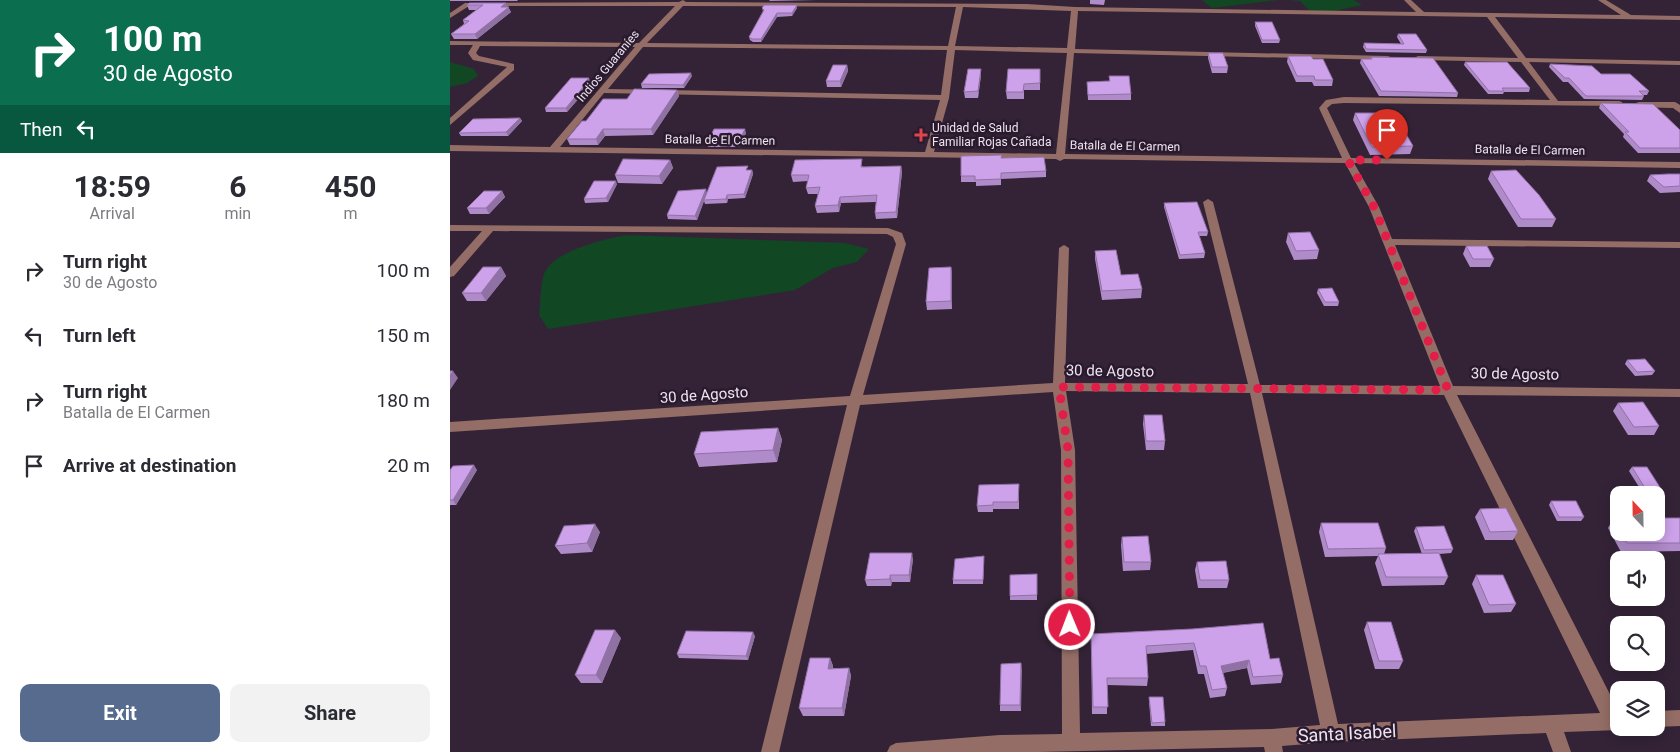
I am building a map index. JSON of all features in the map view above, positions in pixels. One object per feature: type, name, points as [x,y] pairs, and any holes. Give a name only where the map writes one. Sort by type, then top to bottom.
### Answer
[{"type":"street","points":[[1199,0],[1204,10]]},
{"type":"street","points":[[1407,0],[1422,13]]},
{"type":"street","points":[[1601,0],[1629,17]]},
{"type":"street","name":"Indios Guaraníes","points":[[552,150],[604,91],[641,45],[683,2]]},
{"type":"street","points":[[450,3],[848,2],[960,6],[1026,3],[1075,9],[1680,18]]},
{"type":"street","points":[[450,16],[467,4]]},
{"type":"street","points":[[928,156],[945,98],[960,6]]},
{"type":"street","points":[[1060,158],[1075,9]]},
{"type":"street","points":[[1490,16],[1556,102]]},
{"type":"street","points":[[450,42],[952,48],[1397,58]]},
{"type":"street","points":[[450,122],[510,70],[511,66],[476,58],[472,53],[478,43]]},
{"type":"street","points":[[1407,58],[1680,63]]},
{"type":"street","points":[[604,91],[945,98]]},
{"type":"street","points":[[1610,709],[1448,390],[1374,207],[1348,160],[1323,108],[1329,102],[1344,100],[1556,102],[1678,107]]},
{"type":"street","name":"Batalla de El Carmen","points":[[450,148],[1060,158],[1680,165]]},
{"type":"street","points":[[1208,202],[1255,389],[1331,733]]},
{"type":"street","points":[[450,228],[888,231],[898,235],[901,244],[855,400],[770,752]]},
{"type":"street","points":[[450,274],[490,229]]},
{"type":"street","points":[[1388,242],[1680,245]]},
{"type":"street","points":[[1064,248],[1059,387],[1068,450],[1070,741]]},
{"type":"street","name":"30 de Agosto","points":[[450,427],[569,421],[1059,387],[1680,393]]},
{"type":"street","points":[[1665,719],[1680,718]]},
{"type":"street","name":"Santa Isabel","points":[[896,752],[1000,748],[1070,741],[1273,745],[1331,733],[1610,721]]},
{"type":"street","points":[[1552,724],[1562,752]]},
{"type":"green space","points":[[1202,0],[1279,0],[1212,8]]},
{"type":"green space","points":[[1288,0],[1354,0],[1362,5],[1325,13],[1311,12],[1300,1]]},
{"type":"green space","points":[[450,62],[474,69],[478,76],[467,83],[450,87]]},
{"type":"green space","points":[[626,235],[845,243],[869,249],[857,262],[833,268],[795,290],[548,329],[539,315],[542,281],[550,265],[558,258],[581,247]]},
{"type":"building","points":[[469,3],[506,3],[501,7],[509,7],[475,34],[451,34],[469,21],[463,20],[483,5],[467,5]]},
{"type":"building","points":[[764,5],[797,5],[792,13],[777,13],[761,39],[752,39],[749,37],[764,10],[762,8]]},
{"type":"building","points":[[1255,22],[1272,22],[1280,40],[1262,40]]},
{"type":"building","points":[[1398,34],[1416,34],[1427,50],[1366,49],[1364,43],[1404,44]]},
{"type":"building","points":[[1208,53],[1223,53],[1228,67],[1212,67]]},
{"type":"building","points":[[1288,56],[1311,56],[1313,59],[1323,59],[1333,80],[1315,80],[1314,76],[1297,76]]},
{"type":"building","points":[[1371,57],[1433,58],[1458,93],[1381,91],[1361,59],[1372,59]]},
{"type":"building","points":[[1465,62],[1507,62],[1530,88],[1502,88],[1504,91],[1489,91]]},
{"type":"building","points":[[1550,64],[1592,66],[1601,74],[1630,74],[1649,91],[1639,91],[1644,96],[1586,96],[1569,78],[1565,78]]},
{"type":"building","points":[[833,65],[847,65],[840,81],[826,81]]},
{"type":"building","points":[[968,69],[981,69],[978,91],[964,92]]},
{"type":"building","points":[[1008,69],[1040,69],[1040,83],[1024,84],[1023,92],[1006,92]]},
{"type":"building","points":[[691,73],[683,85],[641,84],[649,74]]},
{"type":"building","points":[[1109,76],[1129,76],[1131,94],[1088,95],[1087,82],[1110,81]]},
{"type":"building","points":[[571,78],[589,78],[566,108],[545,108]]},
{"type":"building","points":[[634,89],[677,90],[651,129],[603,129],[596,139],[567,139],[582,121],[586,121],[603,99],[627,99]]},
{"type":"building","points":[[1601,103],[1653,104],[1680,130],[1680,148],[1640,148],[1625,132],[1629,132]]},
{"type":"building","points":[[1355,113],[1394,113],[1413,146],[1372,147]]},
{"type":"building","points":[[520,118],[506,132],[459,133],[473,119]]},
{"type":"building","points":[[714,129],[745,129],[738,143],[707,143]]},
{"type":"building","points":[[1002,155],[1001,158],[1044,157],[1046,171],[1001,173],[1001,179],[975,180],[975,176],[961,176],[961,156]]},
{"type":"building","points":[[623,159],[670,160],[659,176],[615,175]]},
{"type":"building","points":[[862,159],[861,167],[901,166],[896,212],[875,213],[877,195],[840,197],[838,205],[815,206],[820,187],[806,188],[809,175],[791,175],[795,160]]},
{"type":"building","points":[[748,166],[746,170],[752,170],[744,194],[727,195],[726,199],[704,200],[717,167]]},
{"type":"building","points":[[1516,170],[1539,195],[1556,219],[1521,219],[1491,171]]},
{"type":"building","points":[[1680,174],[1680,186],[1664,187],[1650,175]]},
{"type":"building","points":[[594,181],[616,181],[606,198],[584,199]]},
{"type":"building","points":[[706,189],[695,216],[667,215],[678,191]]},
{"type":"building","points":[[484,191],[502,191],[486,208],[467,208]]},
{"type":"building","points":[[1197,202],[1208,232],[1198,232],[1205,253],[1180,255],[1164,203]]},
{"type":"building","points":[[1310,232],[1319,250],[1296,251],[1288,233]]},
{"type":"building","points":[[1466,246],[1487,246],[1494,259],[1473,259]]},
{"type":"building","points":[[1116,250],[1121,275],[1138,274],[1142,289],[1102,291],[1095,251]]},
{"type":"building","points":[[483,267],[501,267],[481,293],[462,293]]},
{"type":"building","points":[[951,267],[951,301],[926,302],[929,268]]},
{"type":"building","points":[[1332,288],[1339,302],[1325,302],[1318,289]]},
{"type":"building","points":[[1645,359],[1655,371],[1637,372],[1627,360]]},
{"type":"building","points":[[1643,402],[1659,426],[1634,427],[1618,403]]},
{"type":"building","points":[[1144,415],[1162,415],[1165,441],[1146,441]]},
{"type":"building","points":[[778,428],[773,450],[694,454],[701,432]]},
{"type":"building","points":[[474,465],[453,500],[450,500],[450,470],[453,466]]},
{"type":"building","points":[[1632,467],[1647,467],[1659,486],[1644,486]]},
{"type":"building","points":[[1019,484],[1018,502],[993,502],[993,505],[977,506],[979,485]]},
{"type":"building","points":[[1551,501],[1576,501],[1584,517],[1559,517]]},
{"type":"building","points":[[1506,508],[1518,531],[1490,532],[1480,509]]},
{"type":"building","points":[[1665,518],[1680,518],[1680,543],[1627,543],[1626,541],[1665,541]]},
{"type":"building","points":[[1321,523],[1378,523],[1386,548],[1328,549]]},
{"type":"building","points":[[595,524],[587,543],[555,546],[564,526]]},
{"type":"building","points":[[1444,526],[1453,549],[1424,550],[1416,527]]},
{"type":"building","points":[[1148,536],[1151,562],[1124,562],[1122,537]]},
{"type":"building","points":[[870,553],[912,553],[909,575],[890,575],[890,579],[865,580]]},
{"type":"building","points":[[1439,553],[1448,577],[1386,577],[1378,554]]},
{"type":"building","points":[[984,556],[983,580],[953,580],[955,559]]},
{"type":"building","points":[[1226,561],[1229,580],[1200,580],[1197,562]]},
{"type":"building","points":[[1037,574],[1037,595],[1010,596],[1010,575]]},
{"type":"building","points":[[1476,575],[1503,575],[1516,604],[1489,605]]},
{"type":"building","points":[[1367,622],[1391,622],[1403,661],[1379,661]]},
{"type":"building","points":[[1263,623],[1270,659],[1279,658],[1283,675],[1253,677],[1249,660],[1221,666],[1227,688],[1212,690],[1206,666],[1200,666],[1194,643],[1146,646],[1148,678],[1107,678],[1108,707],[1093,707],[1091,634]]},
{"type":"building","points":[[595,630],[615,630],[596,675],[575,675]]},
{"type":"building","points":[[686,631],[753,632],[746,656],[677,654]]},
{"type":"building","points":[[810,658],[830,658],[828,669],[849,668],[842,708],[799,708]]},
{"type":"building","points":[[1021,663],[1020,705],[1000,705],[1001,664]]},
{"type":"building","points":[[1149,697],[1163,697],[1165,722],[1152,723]]},
{"type":"place","name":"Unidad de Salud Familiar Rojas Cañada","points":[[921,135]]},
{"type":"route","points":[[1070,625],[1068,450],[1059,387],[1448,390],[1374,207],[1348,160],[1387,160]]}]
